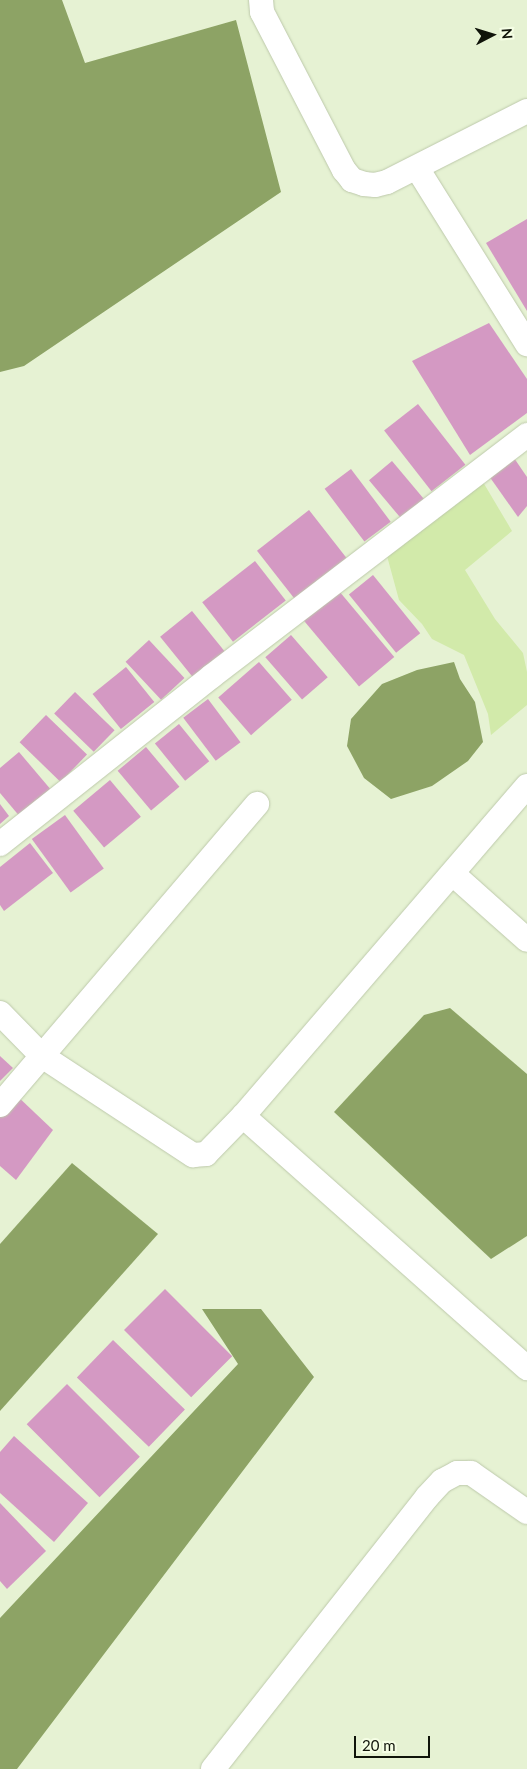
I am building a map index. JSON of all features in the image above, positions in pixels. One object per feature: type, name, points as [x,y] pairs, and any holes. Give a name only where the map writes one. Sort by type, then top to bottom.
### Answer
[{"type":"street","points":[[261,0],[262,12],[344,170],[352,180],[375,185],[418,168],[527,111]]},
{"type":"street","points":[[418,168],[527,344]]},
{"type":"street","points":[[0,844],[212,676],[527,435]]},
{"type":"street","points":[[0,1013],[42,1056],[193,1155],[206,1154],[243,1116],[525,793]]},
{"type":"street","points":[[0,1105],[257,804]]},
{"type":"street","points":[[453,874],[527,940]]},
{"type":"street","points":[[243,1116],[527,1368]]},
{"type":"street","points":[[213,1769],[427,1497],[442,1481],[457,1473],[472,1473],[527,1512]]},
{"type":"shaded area","points":[[0,0],[62,0],[85,63],[236,20],[281,192],[24,366],[0,372]]},
{"type":"shaded area","points":[[483,482],[512,531],[465,570],[495,619],[523,653],[527,672],[527,705],[491,735],[488,714],[464,655],[432,639],[422,624],[399,600],[387,556]]},
{"type":"shaded area","points":[[454,662],[460,679],[475,702],[483,742],[468,761],[432,786],[391,799],[364,778],[347,746],[351,719],[382,684],[417,670]]},
{"type":"shaded area","points":[[450,1008],[527,1074],[527,1236],[491,1259],[334,1112],[424,1015]]},
{"type":"shaded area","points":[[72,1163],[158,1234],[0,1411],[0,1244]]},
{"type":"shaded area","points":[[202,1309],[261,1309],[314,1377],[17,1769],[0,1769],[0,1618],[238,1364]]},
{"type":"building","points":[[527,219],[527,311],[486,243]]},
{"type":"building","points":[[489,323],[527,379],[527,413],[470,455],[412,361]]},
{"type":"building","points":[[418,404],[465,465],[432,491],[384,430]]},
{"type":"building","points":[[514,458],[527,477],[527,506],[518,517],[489,476]]},
{"type":"building","points":[[392,461],[424,499],[401,519],[369,480]]},
{"type":"building","points":[[351,469],[391,522],[364,542],[325,489]]},
{"type":"building","points":[[309,510],[347,558],[295,599],[257,551]]},
{"type":"building","points":[[255,561],[286,600],[233,642],[202,602]]},
{"type":"building","points":[[373,575],[420,633],[396,653],[349,595]]},
{"type":"building","points":[[339,591],[394,657],[359,686],[304,621]]},
{"type":"building","points":[[192,611],[225,652],[193,678],[160,637]]},
{"type":"building","points":[[291,635],[328,677],[302,700],[265,657]]},
{"type":"building","points":[[149,640],[184,678],[161,700],[126,662]]},
{"type":"building","points":[[259,662],[292,700],[251,735],[218,697]]},
{"type":"building","points":[[126,667],[154,702],[121,729],[93,694]]},
{"type":"building","points":[[75,692],[115,730],[94,752],[54,714]]},
{"type":"building","points":[[208,699],[240,742],[216,761],[183,718]]},
{"type":"building","points":[[46,715],[87,755],[61,782],[20,742]]},
{"type":"building","points":[[179,724],[209,761],[185,781],[155,744]]},
{"type":"building","points":[[146,747],[179,787],[151,811],[118,771]]},
{"type":"building","points":[[19,752],[52,791],[21,818],[0,793],[0,768]]},
{"type":"building","points":[[110,780],[141,817],[104,848],[73,811]]},
{"type":"building","points":[[0,804],[9,816],[0,824]]},
{"type":"building","points":[[65,815],[104,868],[71,892],[32,839]]},
{"type":"building","points":[[30,843],[53,873],[4,911],[0,905],[0,867]]},
{"type":"building","points":[[0,1056],[13,1068],[0,1081]]},
{"type":"building","points":[[14,1093],[53,1130],[16,1180],[0,1166],[0,1111]]},
{"type":"building","points":[[165,1289],[232,1356],[191,1397],[124,1330]]},
{"type":"building","points":[[113,1340],[185,1409],[149,1447],[77,1377]]},
{"type":"building","points":[[67,1384],[140,1457],[100,1497],[27,1424]]},
{"type":"building","points":[[14,1436],[88,1503],[54,1542],[0,1493],[0,1452]]},
{"type":"building","points":[[0,1503],[46,1551],[7,1589],[0,1581]]}]
